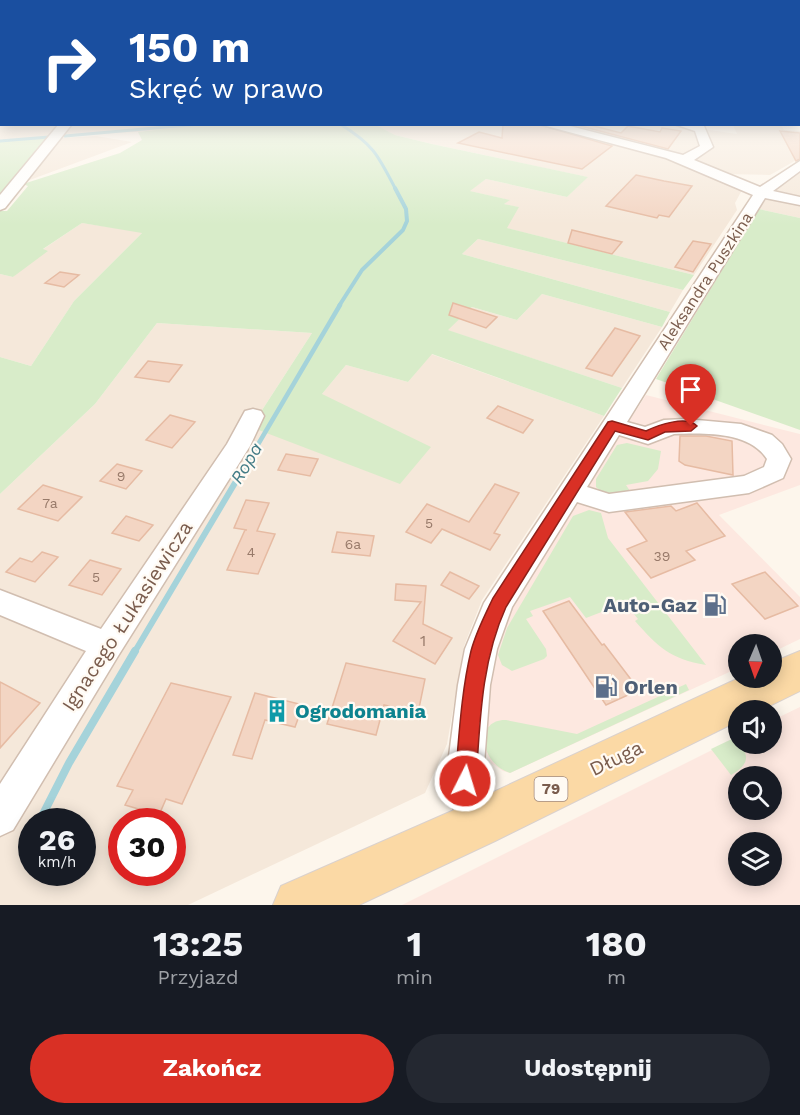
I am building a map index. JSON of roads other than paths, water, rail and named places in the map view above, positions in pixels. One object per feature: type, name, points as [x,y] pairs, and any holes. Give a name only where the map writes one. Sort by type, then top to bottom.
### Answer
[{"type":"main road","name":"Długa","points":[[300,905],[478,824],[800,670]]},
{"type":"street","points":[[0,205],[52,141]]},
{"type":"street","points":[[618,141],[684,160],[761,193],[800,201]]},
{"type":"street","points":[[684,160],[707,147],[705,141]]},
{"type":"street","points":[[761,193],[797,169]]},
{"type":"street","name":"Aleksandra Puszkina","points":[[478,824],[468,800],[465,781],[474,685],[480,649],[499,603],[761,193]]},
{"type":"street","name":"Ignacego Łukasiewicza","points":[[0,817],[106,646],[238,447],[253,416]]},
{"type":"street","points":[[570,491],[609,503],[749,484],[774,472],[779,459],[774,448],[759,438],[728,430],[691,426],[663,428],[648,436],[634,434],[612,425]]},
{"type":"street","points":[[0,602],[106,646]]},
{"type":"waterway","name":"Ropa","points":[[364,141],[374,152],[396,190]]},
{"type":"waterway","name":"Ropa","points":[[339,306],[362,270],[403,230],[407,221],[406,209],[395,188]]},
{"type":"waterway","name":"Ropa","points":[[250,458],[340,305]]},
{"type":"waterway","name":"Ropa","points":[[134,653],[251,456]]},
{"type":"waterway","name":"Ropa","points":[[46,808],[69,763],[135,651]]},
{"type":"place","name":"Auto-Gaz","points":[[715,605]]},
{"type":"place","name":"Orlen","points":[[606,687]]},
{"type":"place","name":"Ogrodomania","points":[[277,711]]}]
